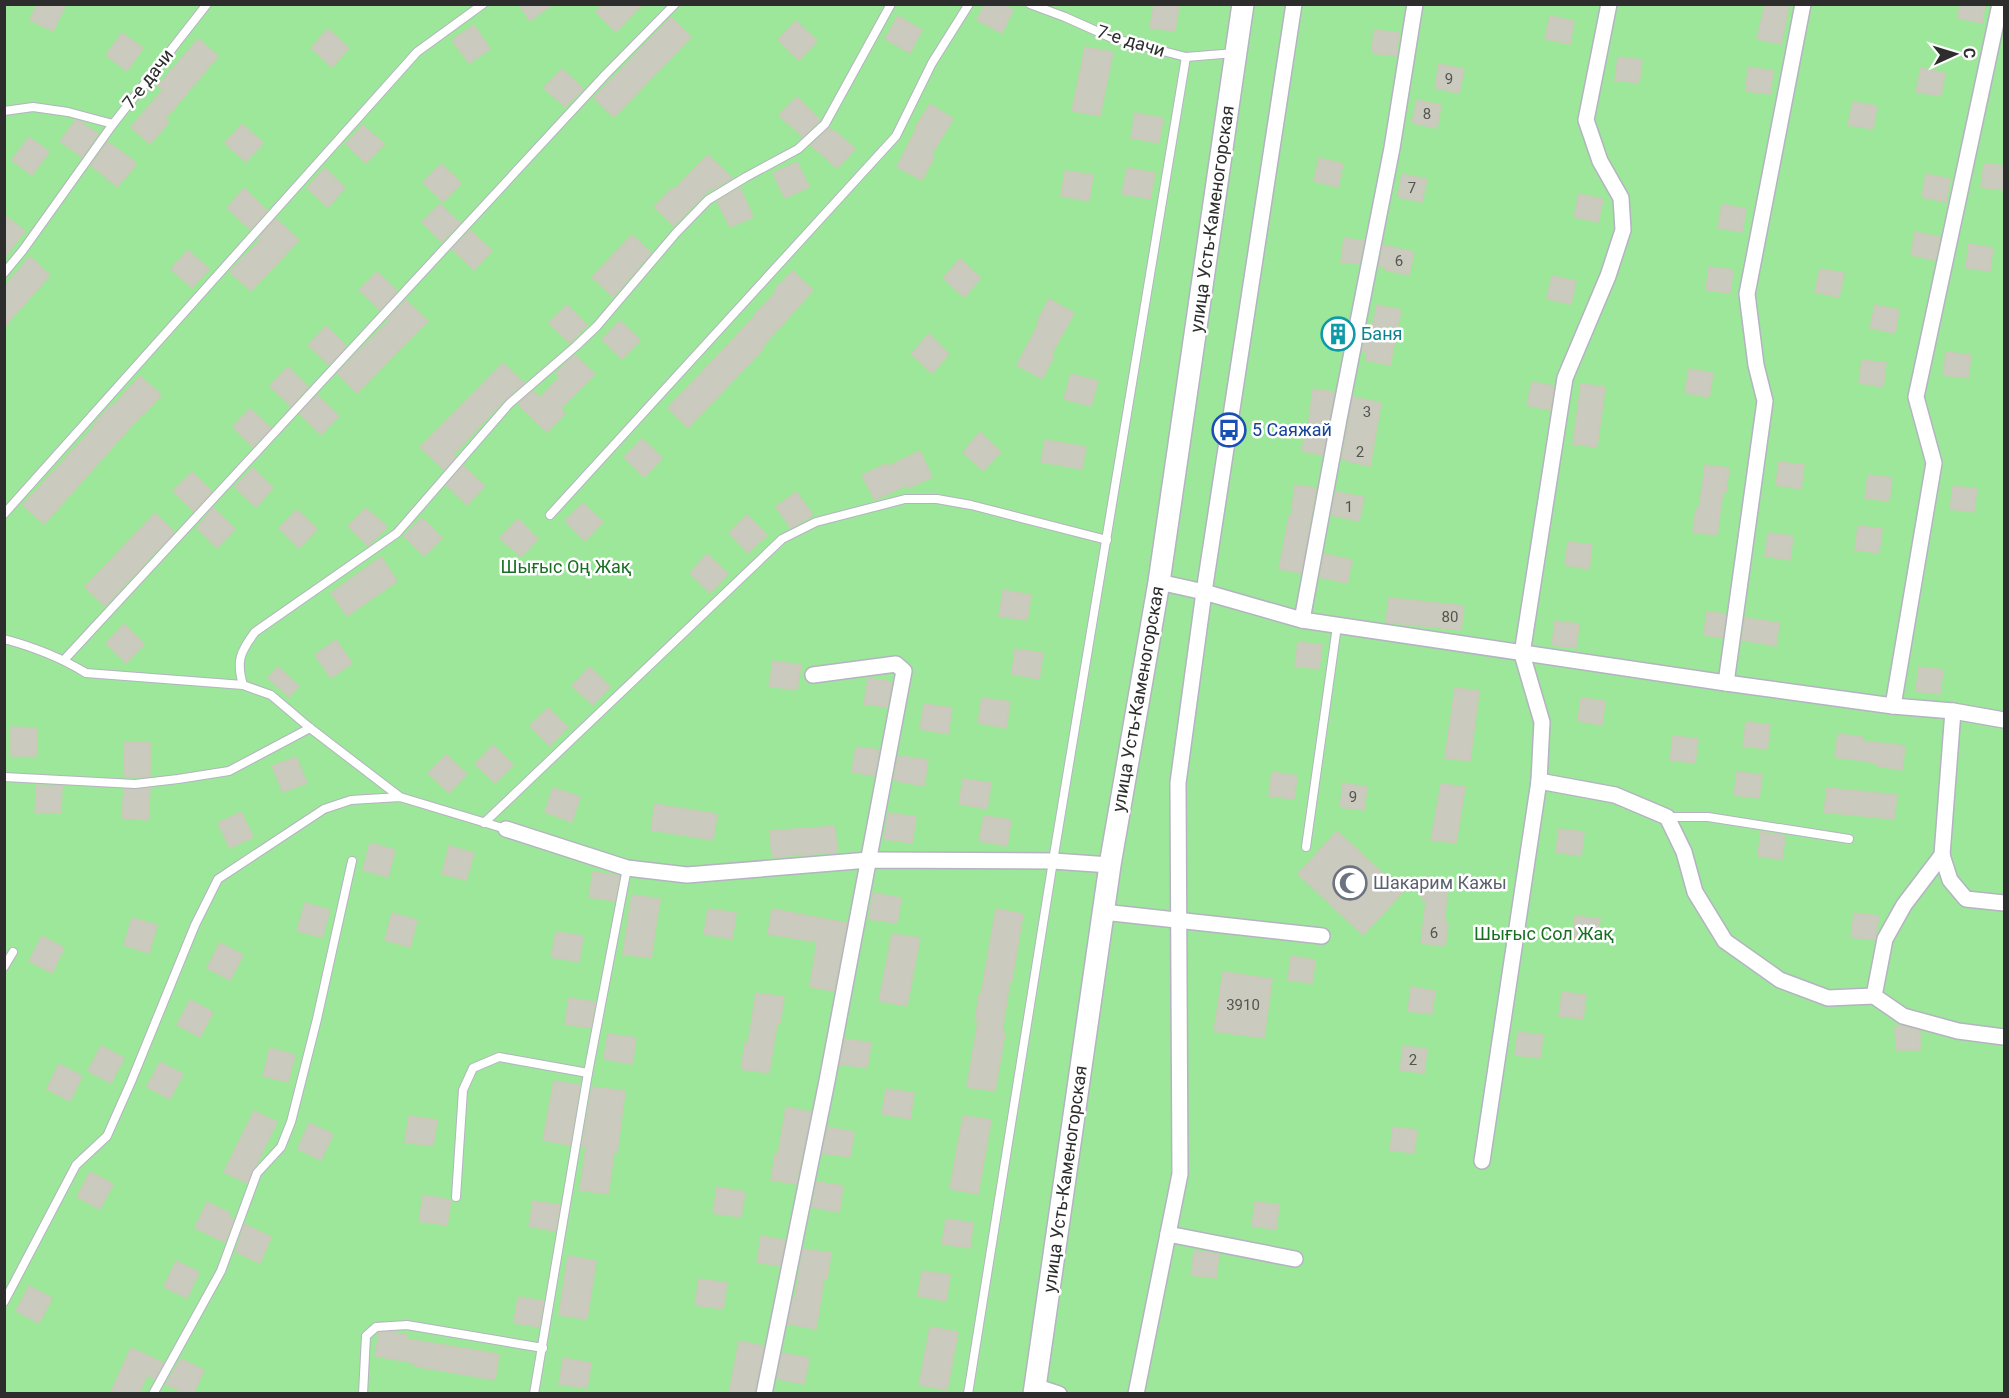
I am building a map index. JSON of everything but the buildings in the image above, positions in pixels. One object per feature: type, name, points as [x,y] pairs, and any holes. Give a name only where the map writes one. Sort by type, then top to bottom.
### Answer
[{"type":"street","name":"улица Усть-Каменогорская","points":[[1035,1390],[1110,864],[1159,582],[1243,4]]},
{"type":"street","points":[[1136,1394],[1180,1174],[1179,783],[1204,592],[1294,4]]},
{"type":"street","points":[[1302,620],[1392,148],[1414,4]]},
{"type":"street","points":[[1482,1161],[1539,781],[1542,722],[1522,654],[1565,378],[1608,276],[1623,230],[1620,198],[1600,161],[1586,120],[1610,4]]},
{"type":"street","points":[[1726,683],[1765,401],[1756,365],[1748,294],[1803,4]]},
{"type":"street","points":[[1893,706],[1934,463],[1916,397],[2000,4]]},
{"type":"street","points":[[1159,582],[1204,592],[1302,620],[1337,626],[1726,683],[1893,706],[1953,711],[2004,720]]},
{"type":"street","points":[[764,1394],[904,671],[896,664],[813,675]]},
{"type":"street","points":[[1953,711],[1942,855],[1950,880],[1966,898],[2004,903]]},
{"type":"street","points":[[1539,781],[1615,795],[1667,817],[1684,852],[1695,892],[1725,941],[1780,980],[1828,998],[1874,996],[1903,1016],[1958,1030],[2004,1037]]},
{"type":"street","points":[[506,829],[627,868],[687,875],[869,860],[1053,861],[1110,864]]},
{"type":"street","points":[[1874,996],[1885,939],[1904,905],[1942,855]]},
{"type":"street","points":[[1103,912],[1322,936]]},
{"type":"street","points":[[1168,1234],[1295,1259]]},
{"type":"street","points":[[1035,1390],[1059,1394]]},
{"type":"lane","name":"7-е дачи","points":[[4,111],[33,107],[68,112],[112,124],[207,4]]},
{"type":"lane","points":[[4,514],[417,52],[483,4]]},
{"type":"lane","points":[[64,660],[606,74],[675,4]]},
{"type":"lane","points":[[243,685],[238,668],[243,649],[255,633],[397,533],[509,404],[597,326],[676,233],[708,200],[798,149],[825,124],[891,4]]},
{"type":"lane","points":[[550,515],[896,136],[932,63],[969,4]]},
{"type":"lane","name":"7-е дачи","points":[[1029,4],[1112,38],[1186,57],[1236,53]]},
{"type":"lane","points":[[968,1394],[1053,861],[1186,57]]},
{"type":"lane","points":[[4,273],[23,250],[112,124]]},
{"type":"lane","points":[[484,823],[782,539],[816,522],[905,499],[937,499],[971,505],[1107,540]]},
{"type":"lane","points":[[1306,847],[1337,626]]},
{"type":"lane","points":[[4,639],[31,646],[64,660],[86,673],[243,685],[271,695],[400,797]]},
{"type":"lane","points":[[4,777],[135,784],[229,771],[310,728]]},
{"type":"lane","points":[[4,1302],[76,1165],[107,1136],[195,925],[218,879],[324,809],[351,800],[400,797],[506,829]]},
{"type":"lane","points":[[1667,817],[1708,817],[1849,839]]},
{"type":"lane","points":[[153,1394],[221,1271],[256,1173],[281,1147],[291,1122],[317,1019],[352,861]]},
{"type":"lane","points":[[534,1394],[588,1073],[627,868]]},
{"type":"lane","points":[[4,967],[13,952]]},
{"type":"lane","points":[[456,1197],[463,1090],[473,1068],[499,1057],[588,1073]]},
{"type":"lane","points":[[363,1394],[366,1336],[376,1327],[407,1324],[543,1348]]},
{"type":"green space","points":[[5,5],[2004,5],[2004,1393],[5,1394]]},
{"type":"place","name":"Баня","points":[[1338,334]]},
{"type":"place","name":"5 Саяжай","points":[[1229,430]]},
{"type":"place","name":"Шакарим Кажы","points":[[1350,883]]},
{"type":"park label","name":"Шығыс Оң Жақ","points":[[566,567]]},
{"type":"park label","name":"Шығыс Сол Жақ","points":[[1544,934]]}]
